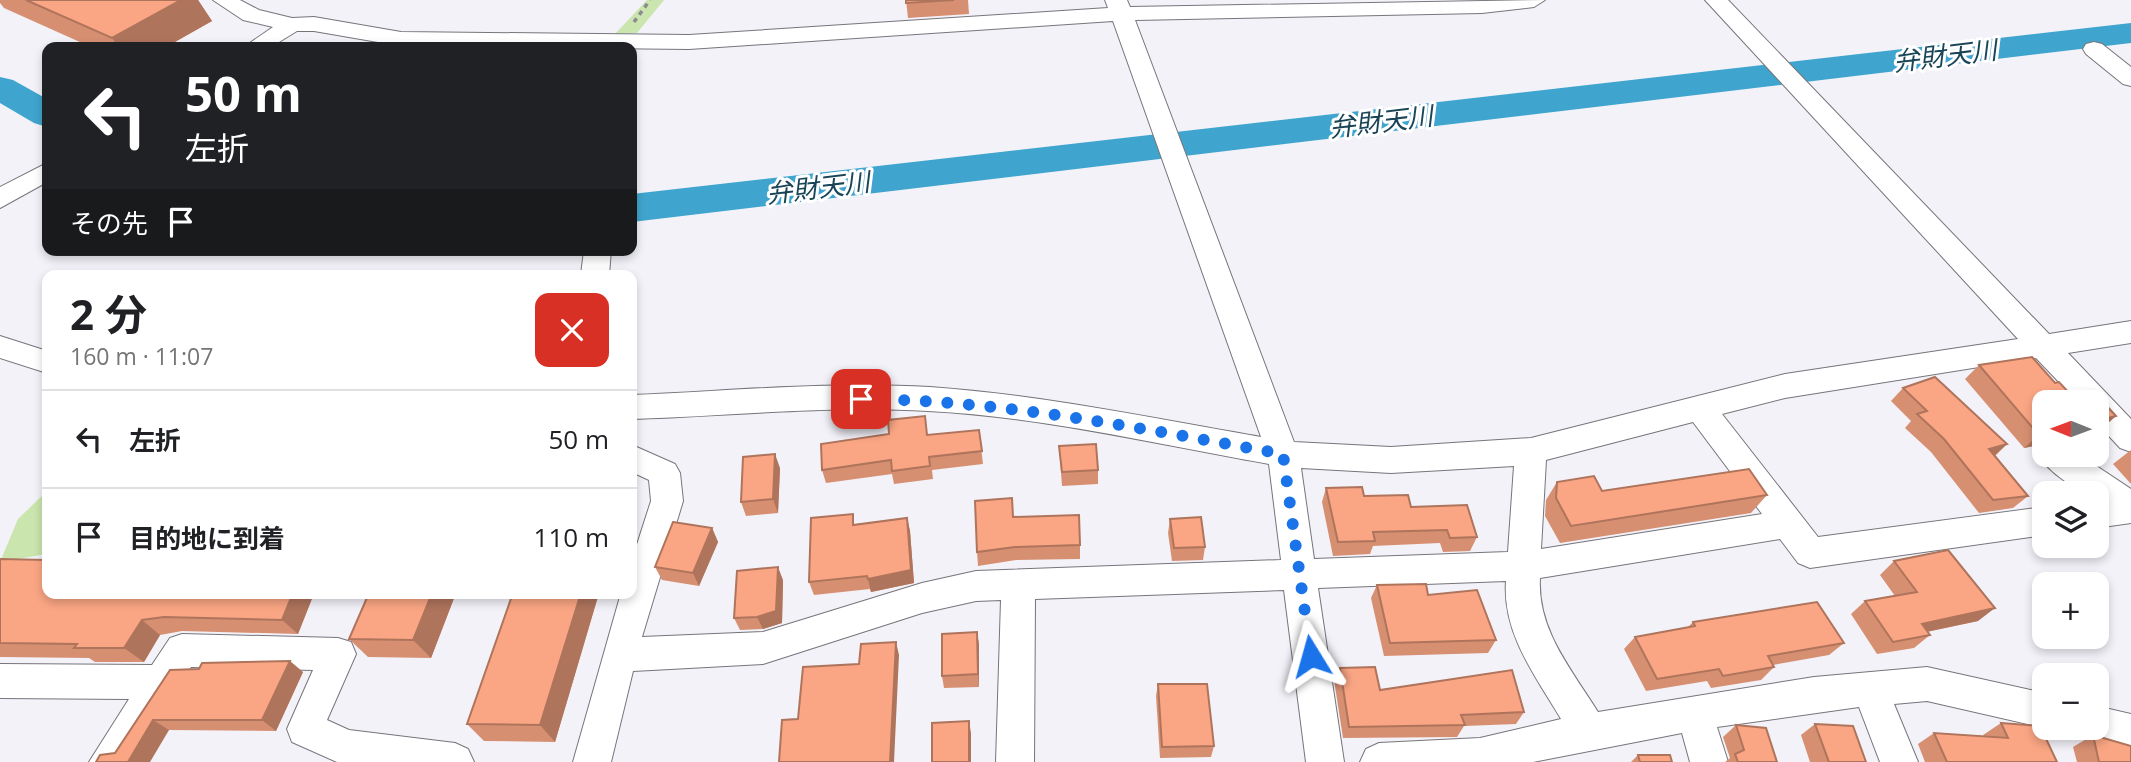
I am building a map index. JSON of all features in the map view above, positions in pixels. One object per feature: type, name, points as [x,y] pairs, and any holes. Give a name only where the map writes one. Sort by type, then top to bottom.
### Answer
[{"type":"street","points":[[223,0],[251,15],[292,25],[314,23],[401,39],[510,42]]},
{"type":"street","points":[[637,44],[1119,7],[1534,0]]},
{"type":"street","points":[[1716,0],[2131,439]]},
{"type":"street","points":[[1119,7],[1283,454],[1325,762]]},
{"type":"street","points":[[264,42],[292,25]]},
{"type":"street","points":[[2094,49],[2131,79]]},
{"type":"street","points":[[0,200],[42,174]]},
{"type":"street","points":[[637,407],[816,399],[928,399],[1037,410],[1283,454],[1391,460],[1531,451],[1785,386],[2131,332]]},
{"type":"street","points":[[0,346],[42,360]]},
{"type":"street","points":[[1699,407],[1810,554],[2032,523]]},
{"type":"street","points":[[1531,451],[1522,594],[1532,638],[1589,731]]},
{"type":"street","points":[[637,460],[664,473],[667,501],[637,597]]},
{"type":"street","points":[[2072,467],[2131,508]]},
{"type":"street","points":[[2109,512],[2131,508]]},
{"type":"street","points":[[619,655],[763,648],[922,598],[976,586],[1525,566],[1788,524]]},
{"type":"street","points":[[1015,762],[1018,585]]},
{"type":"street","points":[[592,762],[619,655],[636,599]]},
{"type":"street","points":[[108,762],[182,650],[338,654],[305,729],[348,748],[455,762]]},
{"type":"street","points":[[0,681],[160,682]]},
{"type":"street","points":[[1379,762],[1480,756],[1589,731],[1814,694],[1927,684],[2032,708]]},
{"type":"street","points":[[1870,689],[1899,762]]},
{"type":"street","points":[[1695,714],[1709,762]]},
{"type":"street","points":[[2109,727],[2131,732]]},
{"type":"green space","points":[[647,0],[664,0],[637,33],[615,34]]},
{"type":"green space","points":[[42,496],[42,555],[0,562],[18,519]]},
{"type":"building","points":[[26,0],[181,0],[112,38]]},
{"type":"building","points":[[906,0],[954,0],[906,3]]},
{"type":"building","points":[[2032,357],[2055,383],[2059,382],[2066,390],[2032,390],[2032,427],[1979,365]]},
{"type":"building","points":[[1935,377],[2007,444],[1989,449],[2028,496],[1993,500],[1944,439],[1917,414],[1927,411],[1903,388]]},
{"type":"building","points":[[2109,408],[2116,416],[2109,418]]},
{"type":"building","points":[[925,416],[927,435],[979,430],[982,451],[929,457],[930,466],[892,471],[891,460],[822,470],[821,444],[889,434],[888,420]]},
{"type":"building","points":[[1096,444],[1098,470],[1062,472],[1059,446]]},
{"type":"building","points":[[775,454],[773,499],[741,502],[743,457]]},
{"type":"building","points":[[1749,469],[1767,495],[1571,526],[1556,498],[1557,482],[1594,476],[1602,491]]},
{"type":"building","points":[[1362,487],[1364,496],[1408,495],[1411,507],[1467,505],[1477,537],[1450,538],[1447,530],[1373,532],[1375,541],[1338,542],[1326,488]]},
{"type":"building","points":[[1012,498],[1013,517],[1079,515],[1080,545],[1015,547],[977,552],[975,501]]},
{"type":"building","points":[[853,514],[853,525],[907,518],[911,570],[868,579],[867,576],[809,582],[811,518]]},
{"type":"building","points":[[1201,517],[1205,547],[1174,548],[1170,519]]},
{"type":"building","points":[[673,522],[712,528],[693,573],[655,567]]},
{"type":"building","points":[[1948,550],[1995,608],[1922,624],[1930,635],[1893,642],[1865,601],[1917,592],[1894,561]]},
{"type":"building","points":[[0,559],[42,560],[42,599],[291,599],[282,620],[164,617],[142,620],[124,648],[74,648],[77,644],[0,643]]},
{"type":"building","points":[[778,567],[776,611],[757,617],[734,618],[737,571]]},
{"type":"building","points":[[1426,584],[1428,595],[1477,590],[1496,640],[1390,643],[1377,585]]},
{"type":"building","points":[[366,599],[430,599],[413,640],[349,639]]},
{"type":"building","points":[[511,599],[579,599],[540,725],[467,724]]},
{"type":"building","points":[[1817,602],[1844,643],[1768,656],[1774,667],[1723,676],[1719,669],[1657,679],[1635,637],[1695,626],[1693,622]]},
{"type":"building","points":[[977,632],[978,674],[942,676],[942,634]]},
{"type":"building","points":[[896,642],[890,762],[779,762],[782,720],[798,719],[803,667],[859,664],[861,644]]},
{"type":"building","points":[[290,661],[262,720],[153,720],[128,762],[96,762],[100,755],[115,753],[170,670],[199,669],[202,663]]},
{"type":"building","points":[[1375,667],[1380,690],[1512,670],[1524,712],[1461,715],[1465,725],[1349,727],[1340,668]]},
{"type":"building","points":[[1158,684],[1207,684],[1214,746],[1162,747]]},
{"type":"building","points":[[969,721],[969,762],[932,762],[932,723]]},
{"type":"building","points":[[2001,723],[2032,725],[2032,740],[2047,740],[2057,762],[1947,762],[1934,733],[2008,738]]},
{"type":"building","points":[[1815,724],[1853,726],[1866,762],[1829,762]]},
{"type":"building","points":[[1736,725],[1766,728],[1777,762],[1738,762],[1735,754],[1744,750]]},
{"type":"building","points":[[2094,740],[2109,740],[2131,746],[2131,762],[2099,762]]},
{"type":"building","points":[[1638,755],[1670,755],[1672,762],[1640,762]]},
{"type":"waterway","name":"弁財天川","points":[[637,207],[2131,33]]},
{"type":"waterway","name":"弁財天川","points":[[0,88],[42,112]]},
{"type":"route","points":[[861,399],[928,399],[1037,410],[1283,454],[1311,656]]}]
